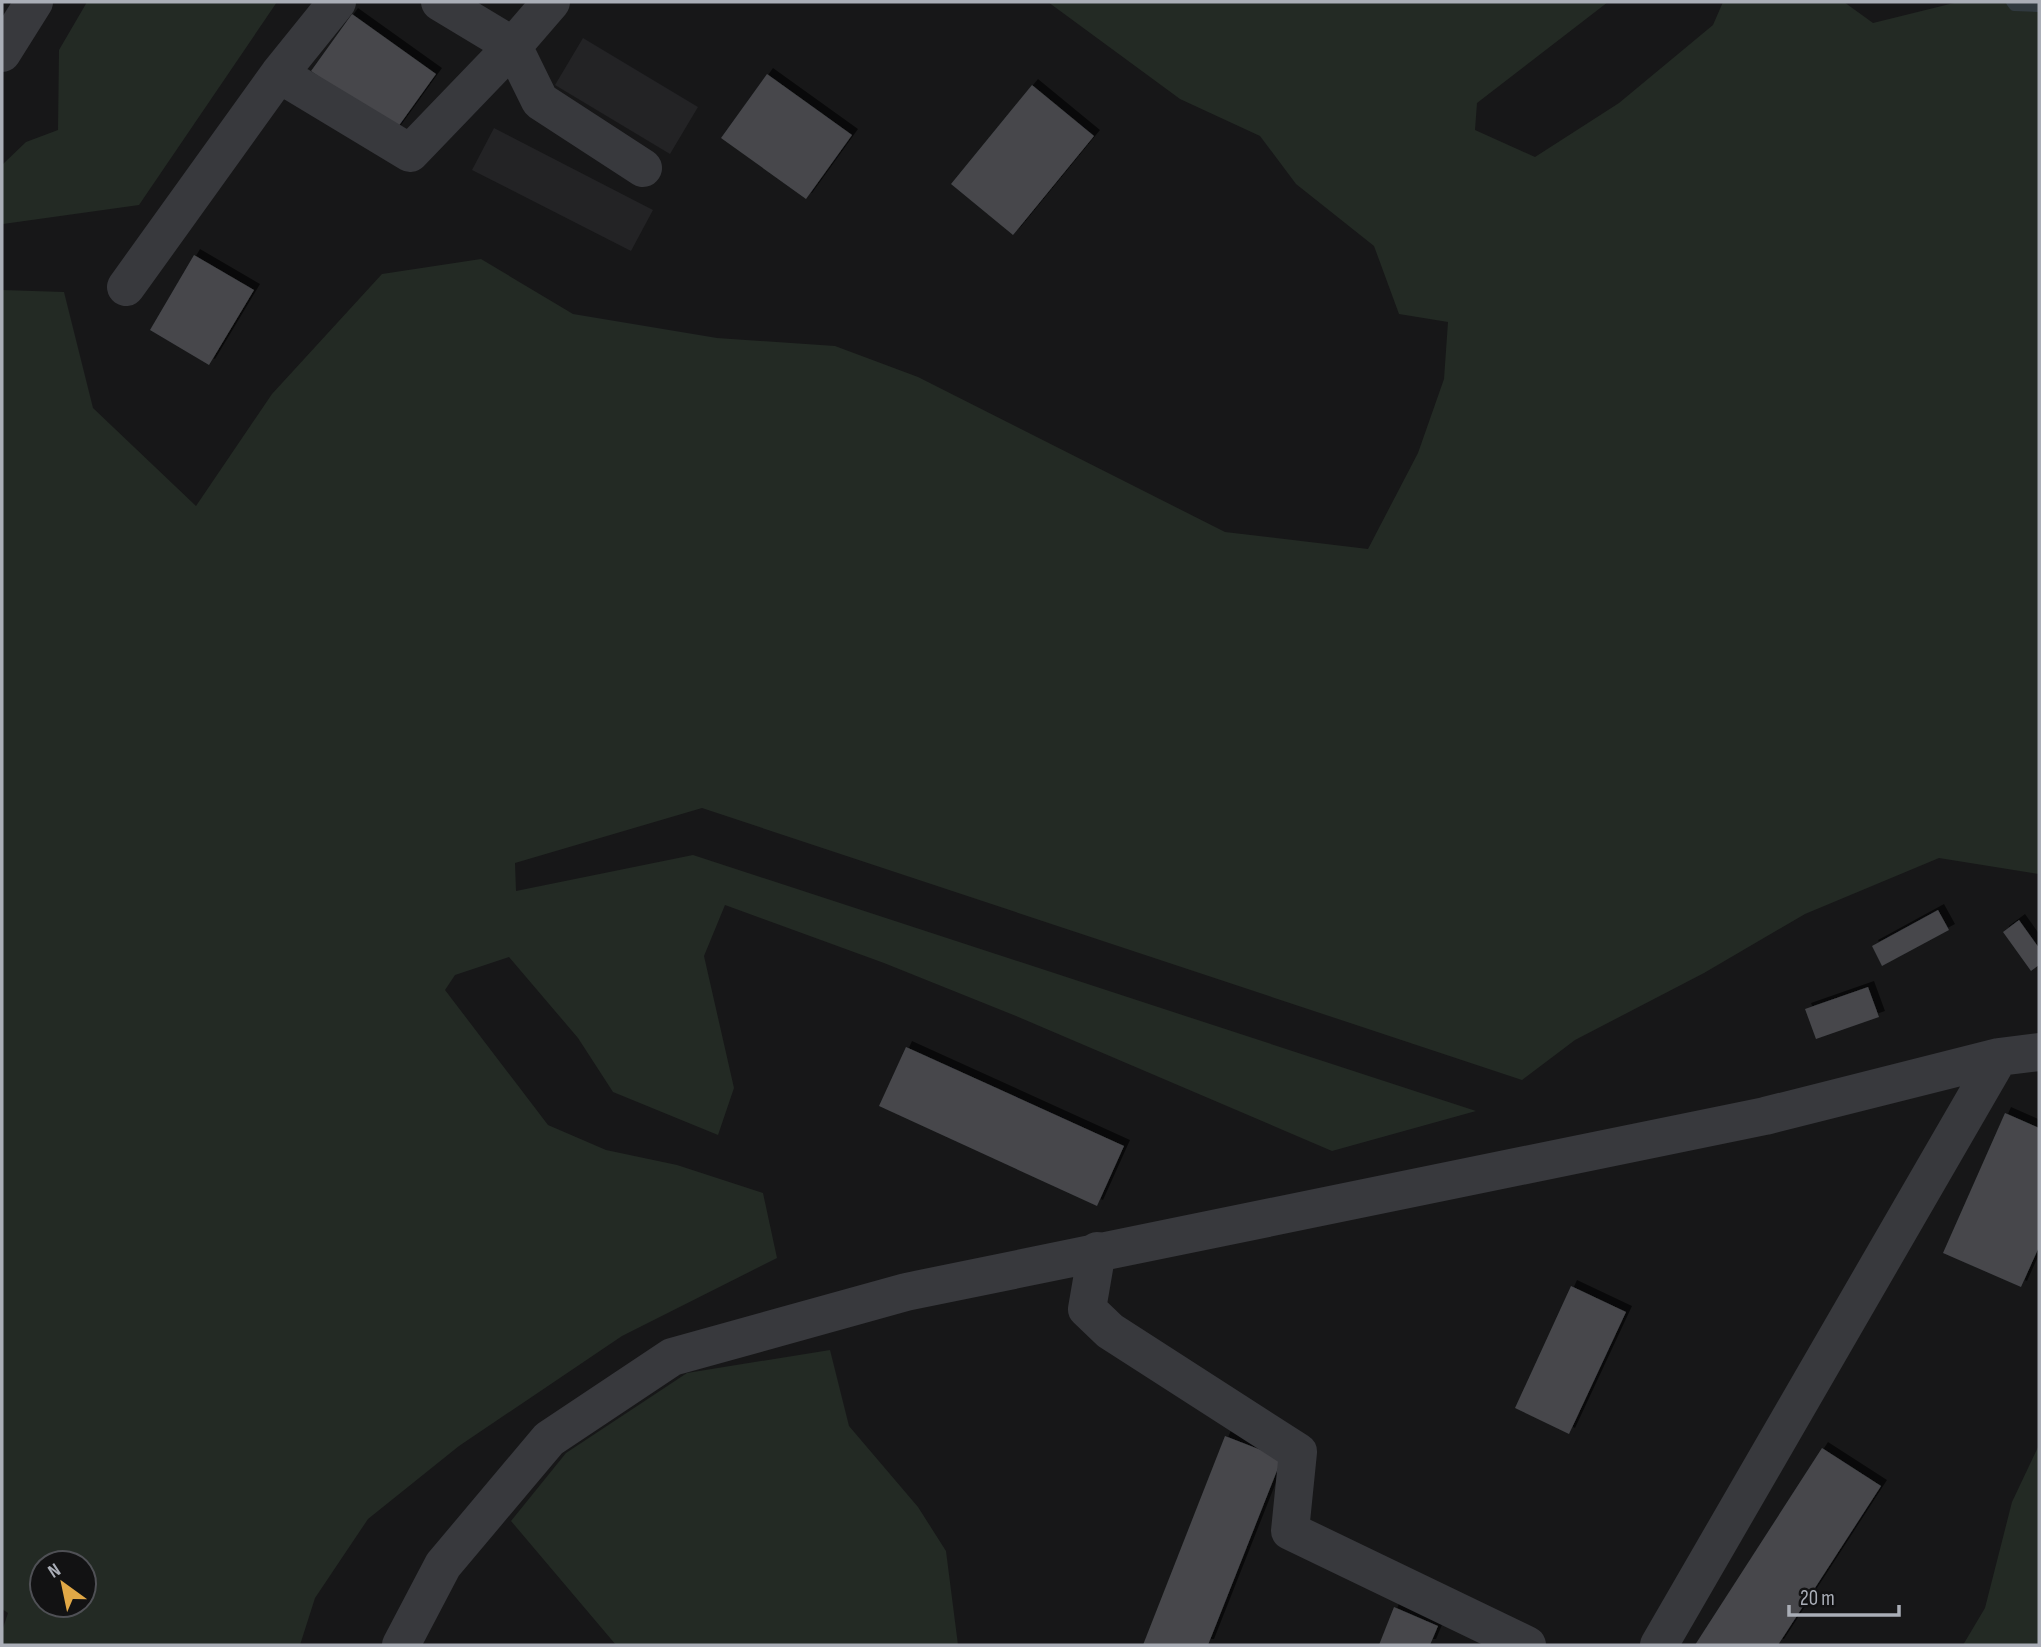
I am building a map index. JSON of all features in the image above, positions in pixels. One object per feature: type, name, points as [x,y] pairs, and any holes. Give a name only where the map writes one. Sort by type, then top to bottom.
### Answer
[{"type":"street","points":[[2,53],[34,2]]},
{"type":"street","points":[[126,287],[279,74],[337,2]]},
{"type":"street","points":[[440,2],[513,47],[540,101],[643,168]]},
{"type":"street","points":[[279,74],[410,153],[513,47],[551,2]]},
{"type":"street","points":[[401,1645],[443,1565],[549,1439],[672,1357],[906,1292],[1765,1116],[1999,1057],[2039,1052]]},
{"type":"street","points":[[1659,1645],[1999,1057]]},
{"type":"street","points":[[1097,1251],[1087,1309],[1110,1331],[1298,1452],[1290,1531],[1527,1645]]},
{"type":"shaded area","points":[[87,2],[277,2],[139,205],[3,224],[2,165],[26,142],[58,130],[59,50]]},
{"type":"shaded area","points":[[1048,2],[1608,2],[1477,103],[1475,130],[1535,157],[1619,103],[1713,25],[1723,2],[1844,2],[1873,23],[1958,2],[2039,2],[2039,874],[1939,858],[1805,914],[1704,973],[1575,1040],[1522,1080],[702,808],[515,863],[516,891],[693,855],[1476,1111],[1332,1151],[1016,1016],[884,963],[725,905],[704,956],[734,1088],[718,1135],[613,1092],[578,1038],[509,957],[455,975],[445,990],[548,1125],[606,1150],[677,1165],[763,1193],[777,1258],[622,1336],[459,1446],[368,1519],[315,1598],[300,1645],[2,1645],[2,1631],[8,1613],[2,1609],[2,290],[64,292],[93,408],[196,506],[272,394],[382,274],[481,259],[573,314],[717,338],[835,346],[918,377],[1225,532],[1368,549],[1418,453],[1444,379],[1448,322],[1399,314],[1374,246],[1296,184],[1260,136],[1180,99]]},
{"type":"shaded area","points":[[583,38],[698,107],[670,154],[555,85]]},
{"type":"shaded area","points":[[494,128],[653,210],[631,251],[472,170]]},
{"type":"shaded area","points":[[830,1350],[849,1426],[918,1507],[946,1551],[958,1645],[616,1645],[511,1521],[566,1453],[687,1373]]},
{"type":"shaded area","points":[[2039,1445],[2039,1645],[1963,1645],[1985,1608],[2012,1502]]},
{"type":"building","points":[[352,14],[436,74],[395,131],[311,71]]},
{"type":"building","points":[[767,74],[852,135],[806,199],[721,138]]},
{"type":"building","points":[[1032,85],[1094,136],[1013,235],[951,184]]},
{"type":"building","points":[[194,255],[254,290],[209,365],[150,330]]},
{"type":"building","points":[[1938,910],[1949,930],[1882,966],[1872,946]]},
{"type":"building","points":[[2019,920],[2039,948],[2039,965],[2031,971],[2003,932]]},
{"type":"building","points":[[1868,987],[1879,1017],[1816,1039],[1805,1009]]},
{"type":"building","points":[[906,1047],[1124,1146],[1097,1206],[879,1106]]},
{"type":"building","points":[[2005,1113],[2039,1128],[2039,1247],[2021,1287],[1943,1253]]},
{"type":"building","points":[[1571,1286],[1626,1312],[1569,1434],[1515,1408]]},
{"type":"building","points":[[1225,1436],[1282,1458],[1208,1645],[1143,1645]]},
{"type":"building","points":[[1822,1448],[1881,1486],[1778,1645],[1695,1645]]},
{"type":"building","points":[[1394,1607],[1438,1626],[1430,1645],[1379,1645]]},
{"type":"waterway","points":[[2011,2],[2014,6],[2039,7]]}]
